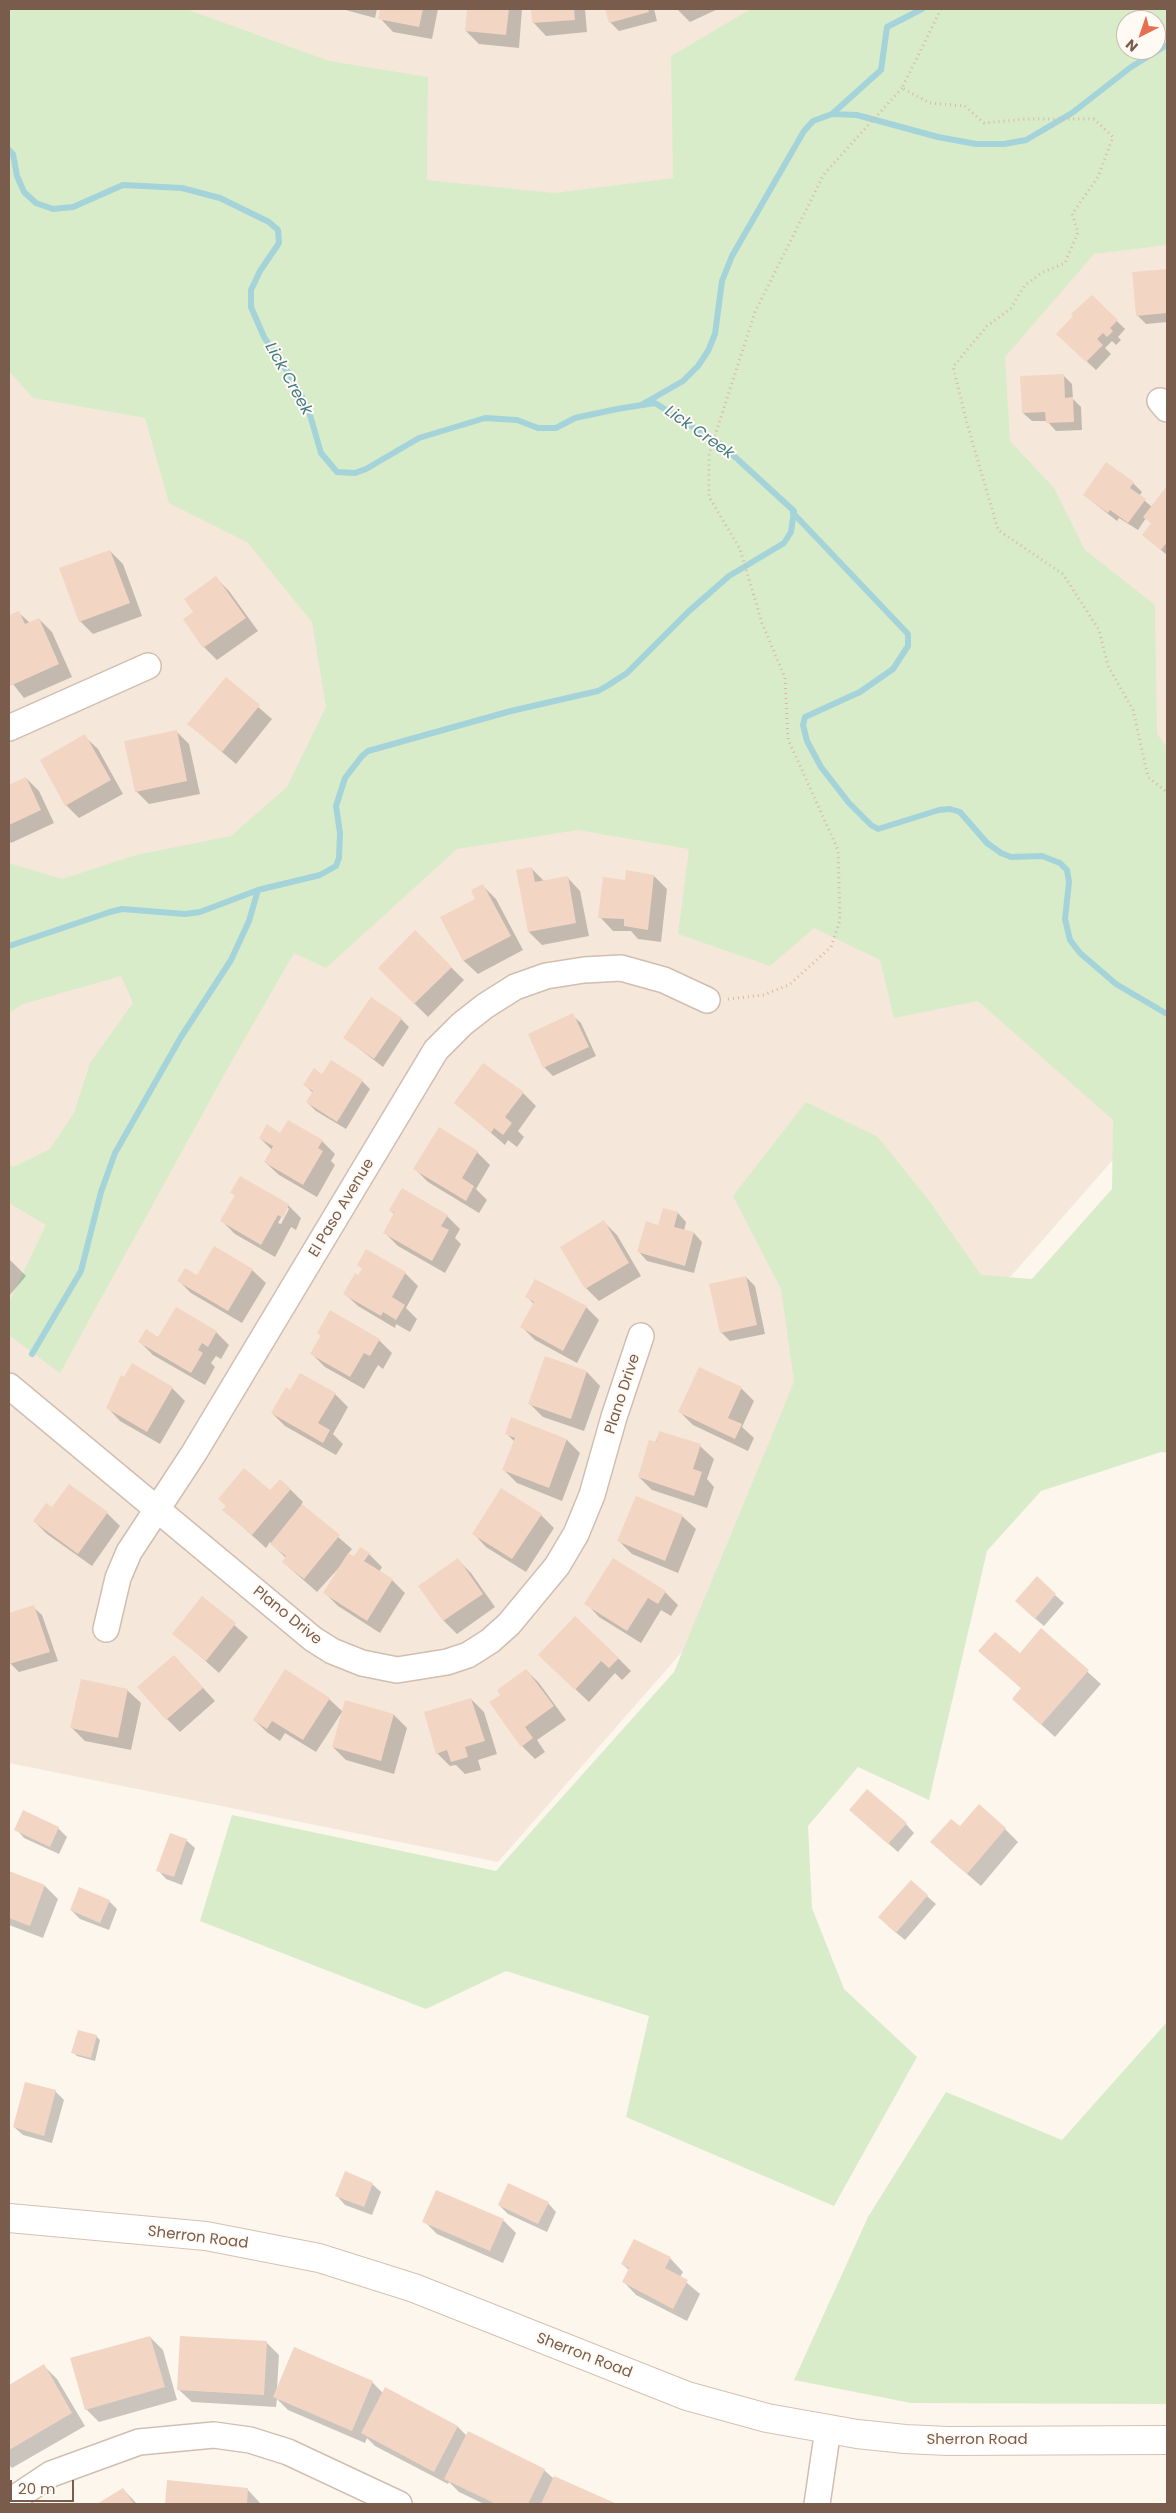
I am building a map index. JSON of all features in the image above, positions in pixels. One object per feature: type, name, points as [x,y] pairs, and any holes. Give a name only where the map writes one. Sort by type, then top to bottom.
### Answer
[{"type":"main road","name":"Sherron Road","points":[[9,2218],[206,2236],[319,2258],[414,2288],[687,2396],[768,2418],[828,2429],[905,2439],[948,2441],[1167,2440]]},
{"type":"street","points":[[9,728],[148,666]]},
{"type":"street","name":"El Paso Avenue","points":[[106,1629],[122,1569],[129,1552],[277,1317],[436,1050],[462,1024],[515,987],[546,976],[584,970],[620,968],[664,980],[707,1000]]},
{"type":"street","name":"Plano Drive","points":[[9,1386],[313,1639],[332,1651],[362,1663],[397,1670],[440,1663],[468,1655],[490,1641],[509,1624],[557,1566],[576,1534],[592,1495],[614,1417],[641,1336]]},
{"type":"street","points":[[817,2504],[828,2429]]},
{"type":"street","points":[[9,2502],[51,2474],[139,2442],[214,2435],[250,2440],[288,2452],[399,2504]]},
{"type":"path","points":[[707,1000],[763,995],[788,985],[831,947],[840,920],[838,850],[788,739],[785,678],[762,623],[740,549],[709,497],[709,454],[755,312],[824,174],[902,88],[941,9]]},
{"type":"path","points":[[902,88],[930,103],[964,106],[984,123],[1027,119],[1094,119],[1114,137],[1098,177],[1072,214],[1078,232],[1065,263],[1043,272],[1026,285],[1011,308],[987,326],[954,367],[968,428],[998,530],[1063,574],[1099,630],[1108,666],[1133,710],[1148,776],[1167,792]]},
{"type":"shaded area","points":[[9,9],[1167,9],[1167,1098],[498,1862],[9,1763]]},
{"type":"green space","points":[[9,9],[186,9],[329,61],[428,77],[427,180],[554,193],[673,178],[671,56],[751,9],[1167,9],[1167,245],[1094,254],[1005,357],[1010,441],[1054,488],[1085,550],[1155,605],[1157,734],[1167,747],[1167,1453],[1161,1452],[1041,1491],[987,1551],[929,1800],[858,1767],[808,1826],[812,1908],[844,1989],[917,2057],[834,2206],[626,2117],[649,2016],[506,1971],[426,2009],[200,1921],[232,1815],[496,1871],[674,1672],[794,1382],[781,1289],[733,1196],[806,1102],[878,1137],[930,1202],[981,1275],[1032,1279],[1112,1189],[1113,1120],[978,1001],[894,1018],[880,960],[814,928],[770,966],[678,934],[689,849],[578,830],[457,849],[326,968],[294,953],[230,1064],[60,1373],[9,1335],[9,1302],[46,1225],[9,1203],[9,1164],[13,1167],[50,1149],[74,1113],[90,1063],[133,1003],[121,976],[23,1004],[9,1013],[9,863],[62,879],[136,855],[231,836],[287,787],[326,707],[312,622],[247,542],[169,503],[145,418],[33,398],[9,371]]},
{"type":"green space","points":[[1167,2022],[1167,2404],[911,2403],[794,2380],[868,2217],[946,2092],[1062,2140]]},
{"type":"building","points":[[380,9],[423,9],[419,27],[378,19]]},
{"type":"building","points":[[467,9],[509,9],[506,35],[465,31]]},
{"type":"building","points":[[531,9],[574,9],[575,20],[532,23]]},
{"type":"building","points":[[605,9],[648,9],[649,12],[609,23]]},
{"type":"building","points":[[1167,269],[1167,313],[1136,316],[1132,272]]},
{"type":"building","points":[[1092,295],[1118,320],[1110,328],[1113,331],[1107,337],[1103,333],[1097,339],[1103,345],[1086,362],[1056,334],[1073,316],[1071,314]]},
{"type":"building","points":[[1064,374],[1065,398],[1073,397],[1074,422],[1046,423],[1045,412],[1022,413],[1020,376]]},
{"type":"building","points":[[1106,462],[1134,482],[1130,488],[1146,499],[1128,523],[1110,510],[1108,513],[1083,495]]},
{"type":"building","points":[[1166,487],[1167,542],[1161,550],[1142,535],[1151,523],[1143,517]]},
{"type":"building","points":[[110,550],[130,603],[79,622],[59,568]]},
{"type":"building","points":[[216,576],[246,618],[203,648],[183,619],[193,612],[184,599]]},
{"type":"building","points":[[19,611],[25,624],[39,618],[59,664],[10,686],[9,615]]},
{"type":"building","points":[[226,677],[260,705],[222,752],[187,724]]},
{"type":"building","points":[[177,730],[187,781],[135,792],[124,741]]},
{"type":"building","points":[[85,734],[111,780],[65,806],[40,760]]},
{"type":"building","points":[[26,777],[41,810],[9,825],[9,785]]},
{"type":"building","points":[[532,867],[535,882],[568,876],[576,923],[528,932],[516,870]]},
{"type":"building","points":[[626,870],[654,875],[648,930],[624,926],[624,919],[598,918],[603,877],[625,880]]},
{"type":"building","points":[[483,884],[511,936],[463,961],[440,917],[475,899],[471,890]]},
{"type":"building","points":[[415,930],[452,967],[414,1004],[378,968]]},
{"type":"building","points":[[371,997],[402,1018],[374,1059],[343,1038]]},
{"type":"building","points":[[573,1013],[589,1047],[543,1068],[528,1034]]},
{"type":"building","points":[[331,1060],[363,1080],[337,1122],[306,1102],[313,1091],[303,1085],[314,1068],[322,1074]]},
{"type":"building","points":[[483,1063],[524,1092],[505,1117],[512,1123],[503,1135],[494,1128],[491,1133],[454,1103]]},
{"type":"building","points":[[288,1120],[323,1140],[318,1148],[323,1151],[303,1185],[264,1162],[273,1146],[259,1138],[267,1124],[280,1133]]},
{"type":"building","points":[[439,1127],[478,1151],[462,1178],[474,1186],[466,1201],[413,1169]]},
{"type":"building","points":[[240,1176],[289,1204],[283,1218],[278,1215],[261,1245],[220,1221],[235,1195],[230,1193]]},
{"type":"building","points":[[402,1188],[448,1215],[441,1226],[449,1230],[432,1261],[383,1233],[394,1213],[389,1210]]},
{"type":"building","points":[[663,1208],[678,1212],[674,1227],[694,1232],[685,1266],[637,1252],[646,1221],[658,1225]]},
{"type":"building","points":[[604,1220],[629,1263],[585,1289],[560,1247]]},
{"type":"building","points":[[214,1246],[253,1269],[228,1311],[177,1281],[185,1268],[197,1275]]},
{"type":"building","points":[[366,1249],[406,1272],[392,1297],[405,1305],[396,1320],[383,1312],[381,1316],[343,1294],[355,1273],[358,1275],[362,1269],[357,1265]]},
{"type":"building","points":[[746,1276],[757,1325],[720,1333],[709,1284]]},
{"type":"building","points":[[535,1279],[587,1306],[563,1351],[520,1327],[534,1302],[525,1297]]},
{"type":"building","points":[[176,1307],[217,1331],[208,1347],[202,1343],[198,1350],[203,1353],[191,1373],[138,1342],[146,1329],[158,1337]]},
{"type":"building","points":[[330,1310],[380,1339],[370,1356],[364,1353],[350,1377],[310,1354],[321,1335],[317,1333]]},
{"type":"building","points":[[545,1356],[587,1371],[571,1419],[528,1404]]},
{"type":"building","points":[[132,1363],[173,1387],[147,1432],[106,1408],[121,1375],[124,1377]]},
{"type":"building","points":[[699,1367],[742,1387],[728,1418],[742,1424],[735,1439],[678,1412]]},
{"type":"building","points":[[300,1373],[336,1393],[318,1423],[330,1430],[323,1443],[271,1413],[286,1387],[290,1390]]},
{"type":"building","points":[[511,1417],[567,1439],[549,1488],[502,1470],[515,1438],[505,1434]]},
{"type":"building","points":[[659,1431],[701,1444],[693,1469],[702,1472],[694,1496],[638,1477],[649,1440],[656,1442]]},
{"type":"building","points":[[244,1468],[270,1490],[280,1479],[291,1489],[252,1535],[222,1510],[226,1506],[218,1499]]},
{"type":"building","points":[[69,1484],[108,1512],[78,1554],[33,1521],[46,1503],[52,1507]]},
{"type":"building","points":[[501,1488],[542,1514],[512,1559],[472,1534]]},
{"type":"building","points":[[636,1496],[683,1515],[665,1561],[617,1541]]},
{"type":"building","points":[[302,1504],[340,1535],[304,1579],[282,1562],[286,1556],[270,1544]]},
{"type":"building","points":[[360,1547],[370,1553],[364,1561],[393,1579],[367,1621],[323,1593],[348,1553],[354,1556]]},
{"type":"building","points":[[458,1558],[483,1594],[443,1621],[418,1586]]},
{"type":"building","points":[[613,1558],[666,1591],[658,1604],[648,1598],[627,1631],[584,1604]]},
{"type":"building","points":[[1037,1576],[1056,1594],[1035,1619],[1015,1601]]},
{"type":"building","points":[[202,1596],[236,1623],[206,1661],[172,1634]]},
{"type":"building","points":[[34,1605],[50,1652],[9,1664],[9,1613]]},
{"type":"building","points":[[575,1616],[619,1658],[609,1668],[601,1661],[575,1690],[538,1655]]},
{"type":"building","points":[[1041,1628],[1089,1670],[1041,1725],[1012,1699],[1021,1688],[978,1651],[995,1632],[1020,1653]]},
{"type":"building","points":[[174,1655],[203,1688],[166,1720],[137,1687]]},
{"type":"building","points":[[285,1669],[330,1698],[303,1740],[272,1721],[267,1729],[253,1720]]},
{"type":"building","points":[[526,1669],[554,1706],[525,1727],[533,1738],[521,1747],[489,1702],[500,1695],[497,1690]]},
{"type":"building","points":[[81,1679],[128,1689],[118,1738],[70,1728]]},
{"type":"building","points":[[471,1698],[485,1741],[465,1747],[468,1757],[451,1762],[447,1750],[436,1754],[424,1712]]},
{"type":"building","points":[[345,1700],[394,1714],[381,1761],[332,1747]]},
{"type":"building","points":[[867,1789],[907,1823],[888,1844],[849,1810]]},
{"type":"building","points":[[979,1804],[1006,1828],[967,1874],[930,1842],[951,1819],[960,1826]]},
{"type":"building","points":[[23,1810],[59,1827],[50,1847],[14,1830]]},
{"type":"building","points":[[170,1833],[187,1839],[174,1877],[156,1871]]},
{"type":"building","points":[[9,1871],[45,1885],[30,1926],[9,1918]]},
{"type":"building","points":[[911,1880],[928,1895],[896,1933],[878,1917]]},
{"type":"building","points":[[79,1887],[110,1900],[100,1923],[70,1910]]},
{"type":"building","points":[[78,2030],[97,2035],[91,2058],[71,2053]]},
{"type":"building","points":[[25,2082],[56,2090],[44,2136],[13,2127]]},
{"type":"building","points":[[345,2171],[373,2183],[364,2207],[335,2196]]},
{"type":"building","points":[[508,2183],[549,2202],[538,2224],[498,2205]]},
{"type":"building","points":[[436,2190],[504,2219],[490,2251],[422,2222]]},
{"type":"building","points":[[634,2239],[671,2257],[665,2268],[688,2280],[673,2309],[622,2282],[629,2268],[621,2264]]},
{"type":"building","points":[[150,2336],[165,2387],[85,2410],[70,2358]]},
{"type":"building","points":[[180,2336],[267,2341],[264,2395],[177,2390]]},
{"type":"building","points":[[294,2347],[373,2381],[352,2431],[273,2397]]},
{"type":"building","points":[[44,2364],[72,2413],[9,2450],[9,2385]]},
{"type":"building","points":[[385,2387],[458,2426],[434,2472],[361,2433]]},
{"type":"building","points":[[468,2431],[545,2469],[528,2504],[496,2504],[444,2479]]},
{"type":"building","points":[[554,2476],[617,2504],[541,2504]]},
{"type":"building","points":[[167,2480],[248,2488],[247,2504],[165,2504]]},
{"type":"building","points":[[123,2488],[134,2504],[97,2504]]},
{"type":"waterway","points":[[832,114],[881,70],[887,27],[922,9]]},
{"type":"waterway","points":[[643,404],[683,381],[698,366],[708,351],[715,334],[722,281],[732,256],[804,131],[813,121],[832,114],[857,115],[938,137],[976,144],[1004,144],[1026,140],[1072,113],[1131,67],[1167,45]]},
{"type":"waterway","name":"Lick Creek","points":[[9,150],[13,154],[17,176],[24,192],[36,203],[53,209],[73,207],[123,185],[182,188],[220,198],[269,222],[278,230],[279,243],[260,271],[251,290],[251,307],[264,337],[293,380],[308,408],[321,453],[337,472],[355,473],[366,469],[419,438],[485,418],[517,420],[538,428],[556,428],[575,418],[655,403],[722,445],[794,511],[791,532],[784,543],[729,576],[688,612],[627,673],[607,686],[598,691],[511,711],[368,751],[345,778],[336,806],[340,833],[339,858],[336,866],[320,875],[258,890],[200,912],[185,914],[122,909],[9,946]]},
{"type":"waterway","name":"Lick Creek","points":[[793,513],[908,634],[908,646],[893,669],[860,692],[805,717],[803,725],[807,741],[821,767],[849,803],[871,825],[878,829],[939,810],[950,809],[960,812],[987,843],[1001,853],[1011,857],[1042,856],[1060,863],[1067,870],[1069,882],[1065,919],[1070,940],[1080,953],[1116,984],[1167,1014]]},
{"type":"waterway","points":[[32,1354],[81,1271],[101,1192],[115,1153],[181,1037],[231,960],[249,921],[258,890]]}]
